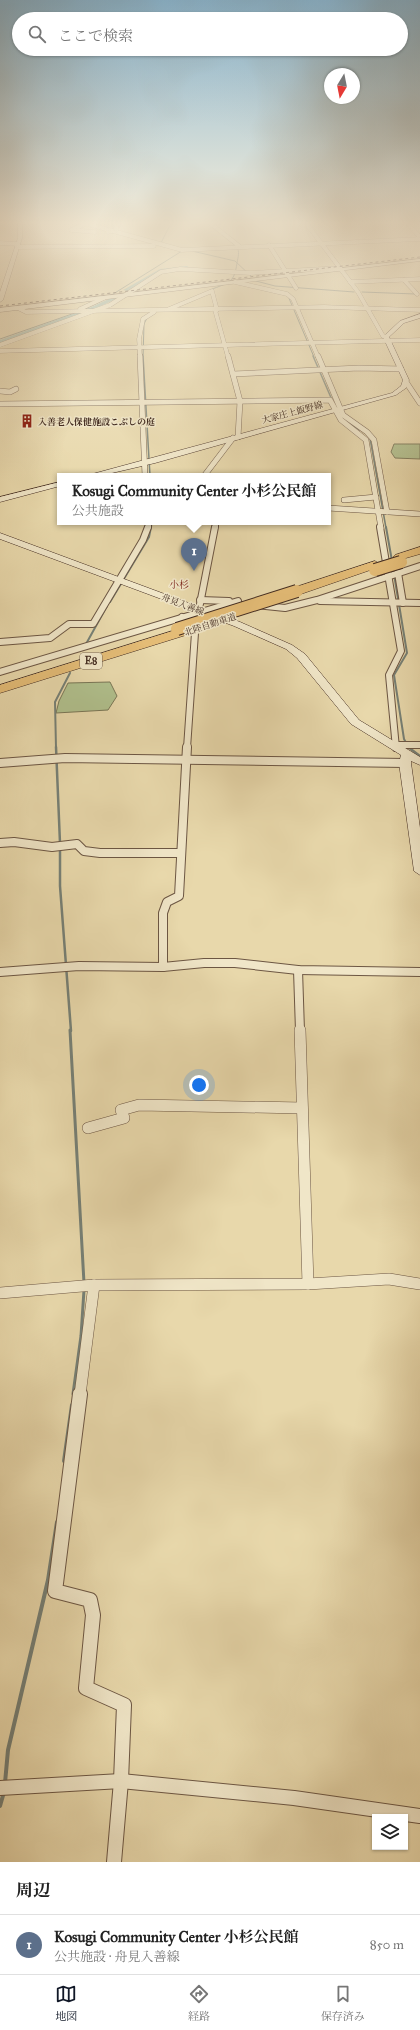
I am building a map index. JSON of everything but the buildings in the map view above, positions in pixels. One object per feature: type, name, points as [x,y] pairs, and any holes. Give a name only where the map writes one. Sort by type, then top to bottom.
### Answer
[{"type":"highway","name":"北陸自動車道","points":[[399,564],[420,550]]},
{"type":"highway","name":"北陸自動車道","points":[[0,683],[180,626],[298,593],[375,568],[399,564],[420,555]]},
{"type":"highway","name":"北陸自動車道","points":[[0,689],[180,626]]},
{"type":"main road","points":[[406,382],[386,339],[402,322],[420,316]]},
{"type":"main road","name":"大家庄上飯野線","points":[[102,473],[148,462],[394,394],[402,388],[406,382]]},
{"type":"main road","points":[[0,500],[57,485]]},
{"type":"main road","name":"舟見入善線","points":[[0,536],[82,567],[201,607],[289,647],[301,656],[352,719],[396,746],[406,759],[420,762]]},
{"type":"main road","points":[[406,759],[420,871]]},
{"type":"street","points":[[21,310],[164,312],[220,310]]},
{"type":"street","points":[[0,345],[95,310]]},
{"type":"street","points":[[146,372],[144,339],[148,319],[169,310]]},
{"type":"street","points":[[206,473],[236,437],[240,401],[216,310]]},
{"type":"street","points":[[298,310],[336,400],[336,410],[345,418],[368,432],[374,440],[387,512]]},
{"type":"street","points":[[368,310],[386,339]]},
{"type":"street","points":[[146,473],[148,462],[138,347],[143,319],[156,312]]},
{"type":"street","points":[[0,351],[386,339],[420,340]]},
{"type":"street","points":[[233,374],[323,371],[359,368],[401,369]]},
{"type":"street","points":[[406,382],[409,384],[420,403]]},
{"type":"street","points":[[0,391],[10,392],[16,389]]},
{"type":"street","points":[[330,400],[336,410],[339,420],[361,434],[366,440],[401,651],[389,675],[396,746],[420,745]]},
{"type":"street","points":[[0,404],[336,400]]},
{"type":"street","points":[[344,500],[376,497]]},
{"type":"street","points":[[331,508],[420,514]]},
{"type":"street","points":[[0,642],[50,638],[69,624],[93,624],[145,535],[148,525]]},
{"type":"street","points":[[201,607],[215,525]]},
{"type":"street","points":[[180,626],[201,607],[238,601],[276,608],[285,608],[317,600],[389,576],[399,564]]},
{"type":"street","points":[[399,564],[420,566]]},
{"type":"street","points":[[399,564],[403,602]]},
{"type":"street","points":[[317,600],[420,603]]},
{"type":"street","points":[[201,607],[238,601]]},
{"type":"street","points":[[0,672],[180,626],[194,626],[195,632],[186,760],[179,896],[167,902],[163,913],[163,967]]},
{"type":"street","points":[[0,762],[51,758],[186,760],[406,759]]},
{"type":"street","points":[[0,843],[14,842],[52,847],[76,844],[84,851],[100,853],[181,852]]},
{"type":"street","points":[[0,972],[79,966],[163,967],[236,963],[298,970],[420,972]]},
{"type":"street","points":[[298,970],[308,1284]]},
{"type":"street","points":[[88,1128],[124,1118],[121,1110],[139,1105],[302,1108]]},
{"type":"street","points":[[0,1292],[94,1284],[308,1284],[389,1280],[420,1284]]},
{"type":"street","points":[[94,1284],[55,1591],[90,1600],[93,1615],[86,1688],[124,1705],[121,1781],[114,1862]]},
{"type":"street","points":[[0,1788],[121,1781],[294,1798],[420,1816]]},
{"type":"green space","points":[[394,444],[420,444],[420,459],[395,458],[391,452]]},
{"type":"green space","points":[[110,682],[117,696],[108,710],[56,713],[59,701],[68,683]]},
{"type":"waterway","points":[[0,342],[89,310]]},
{"type":"waterway","points":[[294,310],[314,357]]},
{"type":"waterway","points":[[0,339],[75,313]]},
{"type":"waterway","points":[[143,356],[144,324],[147,318]]},
{"type":"waterway","points":[[143,356],[150,473]]},
{"type":"waterway","points":[[313,356],[332,400]]},
{"type":"waterway","points":[[350,424],[360,430]]},
{"type":"waterway","points":[[370,438],[386,528]]},
{"type":"waterway","points":[[110,602],[149,537],[151,527]]},
{"type":"waterway","points":[[386,527],[392,561]]},
{"type":"waterway","points":[[393,568],[407,653],[394,675],[404,739],[409,748]]},
{"type":"waterway","points":[[86,644],[107,606]]},
{"type":"waterway","points":[[56,748],[55,702],[70,673]]},
{"type":"waterway","points":[[56,747],[60,843]]},
{"type":"waterway","points":[[409,748],[420,756]]},
{"type":"waterway","points":[[60,848],[60,886],[71,1031]]},
{"type":"waterway","points":[[70,1030],[84,1283]]},
{"type":"waterway","points":[[73,1394],[81,1336],[84,1290]]},
{"type":"waterway","points":[[64,1461],[72,1405]]},
{"type":"waterway","points":[[5,1783],[8,1750],[48,1580],[57,1522]]},
{"type":"waterway","points":[[0,1806],[4,1792]]},
{"type":"place","name":"入善老人保健施設こぶしの庭","points":[[27,421]]},
{"type":"place","name":"Kosugi Community Center 小杉公民館","points":[[194,571]]},
{"type":"district","name":"小杉","points":[[179,585]]}]
